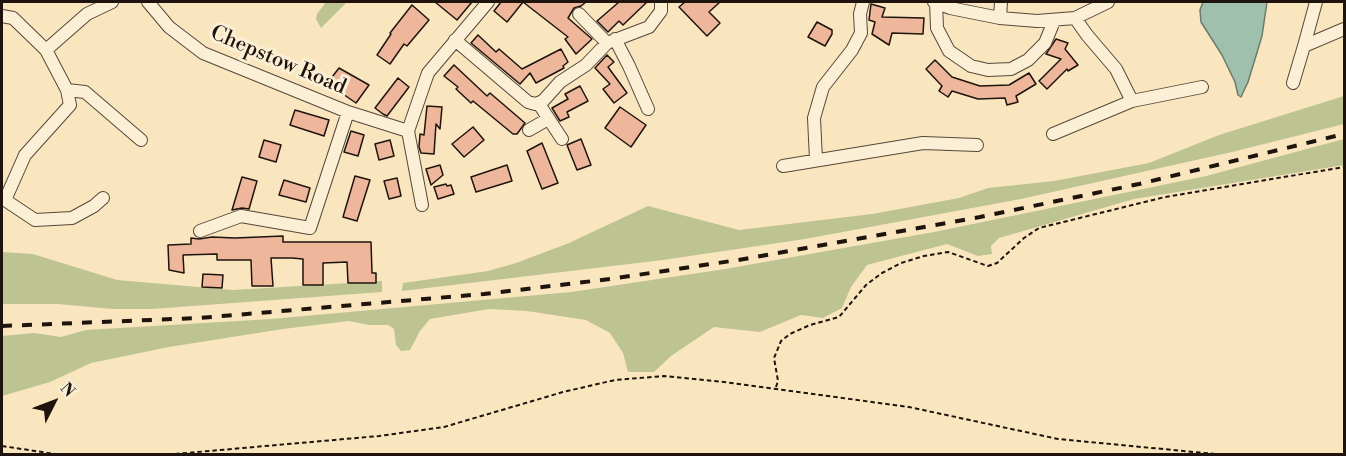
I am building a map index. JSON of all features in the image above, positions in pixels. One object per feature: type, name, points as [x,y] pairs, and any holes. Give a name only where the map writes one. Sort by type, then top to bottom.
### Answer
[{"type":"street","points":[[46,50],[87,14],[112,2]]},
{"type":"street","name":"Chepstow Road","points":[[148,2],[169,27],[203,53],[348,112],[408,131]]},
{"type":"street","points":[[423,205],[408,131],[428,73],[488,2]]},
{"type":"street","points":[[539,104],[560,82],[586,65],[611,41],[649,27],[661,12],[661,2]]},
{"type":"street","points":[[816,160],[814,118],[823,87],[852,50],[861,33],[863,2]]},
{"type":"street","points":[[1054,21],[1045,43],[1028,60],[1011,69],[988,70],[971,66],[949,51],[936,28],[935,2],[950,8],[1000,18],[1054,21],[1075,18],[1107,2]]},
{"type":"street","points":[[1000,18],[1001,2]]},
{"type":"street","points":[[1293,83],[1316,2]]},
{"type":"street","points":[[579,14],[611,41],[629,66],[648,109]]},
{"type":"street","points":[[2,16],[13,18],[46,50],[67,90],[70,105],[25,155],[5,200],[35,220],[72,218],[94,206],[103,198]]},
{"type":"street","points":[[1075,18],[1116,69],[1132,101]]},
{"type":"street","points":[[1304,46],[1344,29]]},
{"type":"street","points":[[455,40],[528,102],[539,104],[562,139]]},
{"type":"street","points":[[1053,134],[1132,101],[1202,87]]},
{"type":"street","points":[[67,90],[85,92],[141,140]]},
{"type":"street","points":[[200,231],[242,216],[310,228],[348,112]]},
{"type":"street","points":[[530,130],[548,119]]},
{"type":"street","points":[[783,165],[923,143],[977,145]]},
{"type":"path","points":[[776,388],[778,381],[774,358],[780,341],[810,325],[838,317],[866,285],[901,263],[948,252],[988,266],[997,263],[1024,238],[1039,228],[1165,197],[1344,167]]},
{"type":"path","points":[[175,454],[379,436],[444,427],[562,392],[615,380],[664,376],[776,388],[909,407],[974,419],[1058,439],[1215,454]]},
{"type":"path","points":[[2,446],[55,454]]},
{"type":"shaded area","points":[[326,2],[347,2],[321,28],[316,19]]},
{"type":"shaded area","points":[[1203,2],[1267,2],[1262,36],[1241,97],[1238,95],[1235,82],[1222,55],[1201,22],[1200,10]]},
{"type":"shaded area","points":[[1344,96],[1344,124],[1232,152],[1021,199],[805,239],[663,260],[402,291],[403,283],[488,271],[516,263],[569,243],[648,206],[739,230],[872,214],[959,198],[988,188],[1054,181],[1149,163],[1219,135]]},
{"type":"shaded area","points":[[1344,139],[1344,165],[1134,199],[999,238],[991,246],[992,254],[978,256],[947,244],[867,265],[851,287],[842,308],[823,318],[801,315],[760,332],[714,327],[671,356],[654,372],[628,372],[623,353],[610,333],[586,320],[527,311],[489,309],[430,319],[420,331],[410,350],[401,351],[396,345],[394,329],[388,325],[369,325],[349,321],[169,347],[91,363],[50,382],[2,396],[2,336],[34,333],[61,337],[86,330],[271,319],[571,292],[725,269],[934,232],[1206,176]]},
{"type":"shaded area","points":[[2,252],[33,254],[117,280],[233,290],[382,281],[382,292],[152,309],[113,309],[57,304],[2,304]]},
{"type":"building","points":[[435,2],[472,2],[457,20]]},
{"type":"building","points":[[501,2],[523,2],[507,22],[494,11]]},
{"type":"building","points":[[523,2],[586,2],[574,8],[568,18],[592,39],[576,54],[565,39],[568,37]]},
{"type":"building","points":[[619,2],[647,2],[623,25],[619,21],[608,32],[597,21]]},
{"type":"building","points":[[685,2],[720,2],[709,12],[720,23],[707,36],[679,7]]},
{"type":"building","points":[[871,4],[885,8],[882,17],[924,18],[923,34],[892,33],[889,45],[872,34],[875,22],[869,20]]},
{"type":"building","points":[[412,5],[429,20],[407,46],[404,44],[390,64],[377,55],[390,33]]},
{"type":"building","points":[[817,22],[832,30],[825,46],[808,37]]},
{"type":"building","points":[[478,35],[496,52],[499,49],[522,69],[561,49],[568,62],[563,66],[564,68],[536,83],[530,73],[520,84],[471,43]]},
{"type":"building","points":[[1056,39],[1068,43],[1065,49],[1078,65],[1068,71],[1067,69],[1047,89],[1039,81],[1061,59],[1046,54]]},
{"type":"building","points":[[607,55],[614,62],[608,67],[627,93],[614,103],[603,89],[610,84],[595,68]]},
{"type":"building","points":[[935,60],[952,77],[980,86],[1009,85],[1029,73],[1036,84],[1016,96],[1018,102],[1007,105],[1005,98],[978,99],[952,91],[948,97],[939,91],[942,86],[926,69]]},
{"type":"building","points":[[454,65],[487,96],[490,93],[525,123],[517,134],[513,134],[473,101],[471,103],[456,89],[458,87],[444,76]]},
{"type":"building","points":[[339,68],[369,85],[356,103],[326,85]]},
{"type":"building","points":[[398,78],[409,87],[387,116],[375,108]]},
{"type":"building","points":[[580,86],[588,101],[567,112],[569,117],[560,121],[552,108],[568,99],[565,94]]},
{"type":"building","points":[[427,106],[442,107],[440,129],[436,124],[434,154],[421,153],[419,147],[420,134],[424,135]]},
{"type":"building","points":[[620,107],[646,125],[631,147],[605,128]]},
{"type":"building","points":[[295,110],[329,120],[324,136],[290,125]]},
{"type":"building","points":[[473,127],[484,140],[464,157],[452,144]]},
{"type":"building","points":[[351,131],[364,135],[358,156],[344,152]]},
{"type":"building","points":[[581,139],[591,165],[577,170],[567,145]]},
{"type":"building","points":[[264,140],[281,145],[276,162],[259,157]]},
{"type":"building","points":[[390,140],[394,156],[379,160],[375,144]]},
{"type":"building","points":[[542,143],[558,183],[542,189],[527,151]]},
{"type":"building","points":[[440,165],[443,175],[431,185],[426,169]]},
{"type":"building","points":[[507,165],[512,181],[476,192],[471,177]]},
{"type":"building","points":[[355,176],[370,180],[357,221],[343,217]]},
{"type":"building","points":[[242,177],[257,181],[249,209],[232,210]]},
{"type":"building","points":[[397,178],[401,196],[389,199],[384,181]]},
{"type":"building","points":[[284,180],[310,188],[306,202],[279,195]]},
{"type":"building","points":[[451,185],[454,194],[438,199],[434,187]]},
{"type":"building","points":[[283,236],[283,242],[371,242],[372,273],[376,273],[376,283],[348,283],[347,262],[323,263],[323,285],[303,285],[303,259],[292,258],[271,258],[273,286],[252,286],[251,260],[217,260],[217,254],[183,255],[184,273],[169,270],[168,245],[191,244],[191,238]]},
{"type":"building","points":[[203,274],[223,275],[222,288],[202,287]]},
{"type":"railway","points":[[2,326],[199,318],[484,294],[610,279],[738,260],[980,217],[1139,184],[1344,134]]}]
